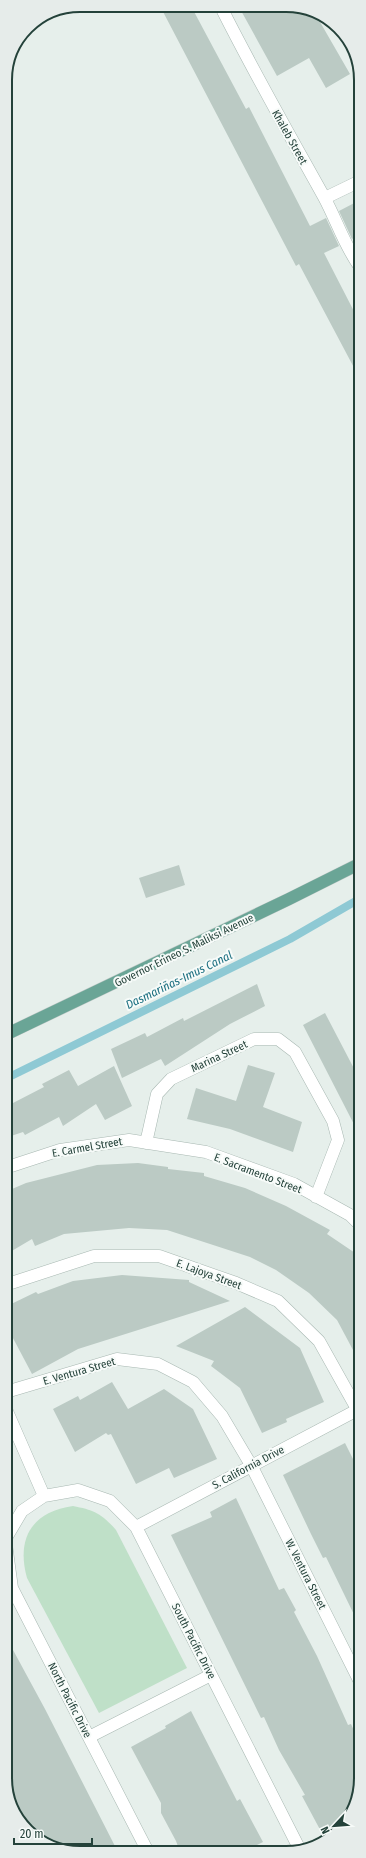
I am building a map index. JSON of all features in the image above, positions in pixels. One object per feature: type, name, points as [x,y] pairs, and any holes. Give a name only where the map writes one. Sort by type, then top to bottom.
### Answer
[{"type":"main road","name":"Governor Erineo S. Maliksi Avenue","points":[[12,1032],[289,900],[354,867]]},
{"type":"street","name":"Khaleb Street","points":[[224,12],[354,257]]},
{"type":"street","points":[[324,198],[354,184]]},
{"type":"street","name":"Marina Street","points":[[146,1143],[157,1094],[171,1078],[254,1039],[278,1039],[295,1052],[333,1121],[338,1140],[316,1197]]},
{"type":"street","name":"E. Carmel Street","points":[[12,1166],[60,1150],[129,1140],[146,1143]]},
{"type":"street","name":"E. Sacramento Street","points":[[146,1143],[206,1152],[294,1184],[354,1220]]},
{"type":"street","name":"E. Lajoya Street","points":[[12,1283],[87,1258],[101,1256],[159,1256],[236,1282],[278,1301],[319,1341],[354,1402]]},
{"type":"street","name":"E. Ventura Street","points":[[12,1390],[117,1359],[158,1364],[193,1382],[222,1416],[251,1465]]},
{"type":"street","name":"S. California Drive","points":[[136,1527],[251,1465],[354,1415]]},
{"type":"street","points":[[12,1423],[44,1496],[22,1511],[12,1528]]},
{"type":"street","name":"W. Ventura Street","points":[[251,1465],[354,1670]]},
{"type":"street","name":"South Pacific Drive","points":[[44,1496],[78,1490],[110,1501],[136,1527],[297,1845]]},
{"type":"street","name":"North Pacific Drive","points":[[12,1596],[89,1738],[145,1846]]},
{"type":"street","points":[[89,1738],[211,1675]]},
{"type":"green space","points":[[73,1506],[87,1509],[102,1516],[116,1530],[187,1668],[99,1713],[27,1578],[24,1564],[26,1539],[30,1529],[47,1514],[59,1509]]},
{"type":"building","points":[[163,12],[194,12],[246,109],[249,107],[310,226],[326,218],[339,246],[324,253],[354,311],[354,368],[299,264],[296,266]]},
{"type":"building","points":[[242,12],[299,13],[319,21],[350,74],[326,88],[309,58],[277,76]]},
{"type":"building","points":[[354,203],[354,238],[352,239],[339,211]]},
{"type":"building","points":[[179,865],[185,885],[146,898],[139,878]]},
{"type":"building","points":[[257,984],[265,1006],[230,1024],[165,1066],[161,1059],[122,1078],[111,1049],[145,1033],[147,1037],[183,1018],[184,1021]]},
{"type":"building","points":[[325,1013],[354,1069],[354,1124],[303,1025]]},
{"type":"building","points":[[248,1065],[275,1073],[263,1107],[302,1122],[293,1152],[230,1129],[187,1119],[196,1088],[236,1101]]},
{"type":"building","points":[[114,1066],[132,1106],[105,1120],[96,1104],[63,1126],[59,1117],[25,1135],[23,1132],[12,1136],[12,1103],[44,1087],[42,1084],[69,1070],[78,1086]]},
{"type":"building","points":[[138,1163],[168,1167],[168,1169],[204,1173],[204,1176],[245,1188],[286,1206],[330,1230],[327,1234],[354,1252],[354,1352],[337,1320],[309,1293],[276,1270],[250,1257],[167,1230],[129,1228],[64,1234],[35,1246],[32,1239],[12,1251],[12,1189],[26,1183],[97,1165]]},
{"type":"building","points":[[122,1275],[189,1280],[189,1282],[230,1301],[78,1349],[32,1374],[12,1336],[12,1304],[36,1292],[38,1294],[73,1281]]},
{"type":"building","points":[[245,1307],[300,1348],[324,1402],[286,1419],[287,1422],[262,1433],[240,1388],[211,1366],[214,1361],[176,1346]]},
{"type":"building","points":[[112,1382],[128,1409],[164,1389],[193,1409],[217,1459],[174,1478],[169,1468],[136,1484],[111,1434],[108,1435],[106,1433],[75,1452],[53,1409],[78,1396],[80,1400]]},
{"type":"building","points":[[345,1443],[354,1461],[354,1615],[326,1557],[323,1558],[283,1475]]},
{"type":"building","points":[[236,1498],[279,1590],[284,1588],[296,1610],[294,1612],[317,1656],[348,1725],[351,1724],[354,1731],[353,1791],[349,1804],[342,1816],[337,1823],[323,1835],[302,1796],[305,1795],[279,1750],[264,1717],[261,1718],[171,1535],[212,1517],[210,1512]]},
{"type":"building","points":[[12,1648],[115,1846],[67,1845],[54,1841],[39,1832],[29,1823],[17,1804],[14,1795],[12,1778]]},
{"type":"building","points":[[191,1711],[237,1801],[240,1799],[263,1842],[255,1846],[178,1846],[161,1813],[161,1803],[131,1747],[166,1728],[165,1726]]},
{"type":"waterway","name":"Dasmariñas-Imus Canal","points":[[12,1076],[290,939],[354,902]]}]
